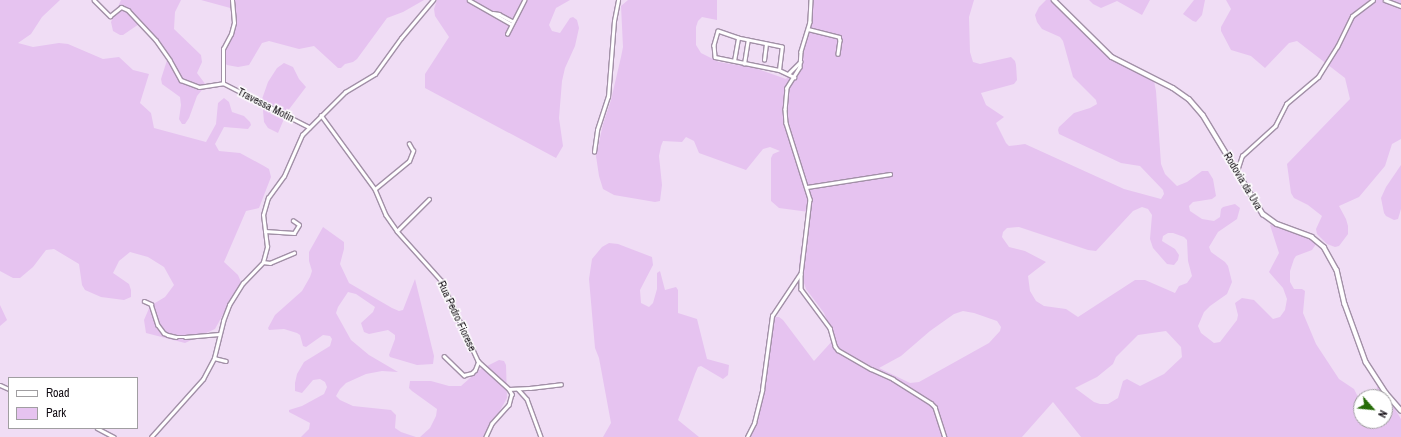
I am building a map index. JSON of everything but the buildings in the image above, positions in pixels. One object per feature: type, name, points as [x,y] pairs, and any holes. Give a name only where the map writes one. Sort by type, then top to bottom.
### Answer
[{"type":"street","points":[[94,0],[110,16],[121,7],[128,10],[156,40],[170,60],[181,80],[199,88],[223,83],[223,49],[232,34],[234,23],[232,0]]},
{"type":"street","points":[[153,436],[203,379],[214,358],[226,311],[237,292],[263,262],[267,248],[263,215],[268,198],[284,176],[298,142],[309,127],[345,92],[375,74],[404,34],[433,0]]},
{"type":"street","points":[[469,0],[512,23]]},
{"type":"street","points":[[507,34],[524,0]]},
{"type":"street","points":[[594,152],[597,130],[608,97],[614,21],[618,0]]},
{"type":"street","points":[[811,0],[808,29],[801,52],[800,62],[795,77],[787,88],[786,93],[786,123],[806,187],[810,206],[801,274],[801,289],[830,328],[835,346],[838,350],[871,369],[893,379],[931,403],[935,407],[945,437]]},
{"type":"street","name":"Rodovia da Uva","points":[[1054,0],[1112,57],[1173,88],[1192,101],[1203,115],[1265,216],[1277,224],[1312,237],[1327,251],[1337,270],[1346,304],[1366,362],[1386,393],[1401,410]]},
{"type":"street","points":[[1236,171],[1242,156],[1275,126],[1286,104],[1318,77],[1337,47],[1352,16],[1373,0]]},
{"type":"street","points":[[1385,0],[1401,6]]},
{"type":"street","points":[[808,29],[839,37],[838,54]]},
{"type":"street","points":[[780,70],[783,49],[738,38],[720,30],[716,36],[714,44],[715,57],[780,70],[795,77]]},
{"type":"street","points":[[734,61],[738,38]]},
{"type":"street","points":[[744,64],[748,40]]},
{"type":"street","points":[[764,60],[766,44]]},
{"type":"street","points":[[789,73],[800,62]]},
{"type":"street","name":"Travessa Motin","points":[[223,83],[309,127]]},
{"type":"street","name":"Rua Pedro Fiorese","points":[[321,115],[375,189],[386,216],[397,231],[441,280],[478,361],[509,389]]},
{"type":"street","points":[[375,189],[409,161],[414,152],[409,144]]},
{"type":"street","points":[[806,187],[890,174]]},
{"type":"street","points":[[397,231],[429,199]]},
{"type":"street","points":[[265,231],[294,232],[299,225],[293,221]]},
{"type":"street","points":[[263,262],[270,263],[294,253]]},
{"type":"street","points":[[747,437],[754,423],[762,390],[772,316],[801,274]]},
{"type":"street","points":[[144,301],[151,304],[158,325],[164,333],[168,335],[185,337],[219,334]]},
{"type":"street","points":[[444,356],[464,375],[472,373],[476,370],[478,361]]},
{"type":"street","points":[[214,358],[226,361]]},
{"type":"street","points":[[486,437],[492,424],[509,405],[512,394],[509,389],[561,384]]},
{"type":"street","points":[[518,389],[527,399],[541,437]]},
{"type":"street","points":[[99,429],[114,437]]},
{"type":"green space","points":[[0,0],[60,0],[42,17],[31,34],[18,43],[33,47],[59,43],[68,44],[103,59],[119,57],[133,70],[149,74],[140,103],[151,113],[154,128],[206,142],[216,124],[218,103],[224,98],[229,102],[232,112],[244,116],[250,122],[251,125],[248,129],[224,127],[215,144],[219,151],[240,153],[264,166],[269,169],[271,177],[259,208],[246,211],[224,262],[238,275],[241,282],[215,329],[185,343],[146,333],[144,320],[150,306],[165,297],[174,285],[164,267],[148,257],[130,252],[119,261],[113,273],[129,284],[131,297],[124,300],[101,297],[85,290],[82,285],[79,264],[54,249],[46,250],[33,267],[20,278],[13,278],[0,271]]},
{"type":"green space","points":[[121,0],[181,0],[175,12],[174,29],[201,55],[202,62],[197,73],[206,85],[197,96],[189,118],[185,124],[182,124],[179,119],[181,105],[180,97],[162,84],[161,79],[169,54],[142,22],[123,35],[113,31],[111,22]]},
{"type":"green space","points":[[201,0],[424,0],[403,12],[387,18],[357,59],[353,62],[345,64],[341,68],[338,68],[314,46],[299,49],[269,41],[262,43],[249,65],[238,67],[227,65],[224,62],[222,55],[234,21],[234,9]]},
{"type":"green space","points":[[437,0],[570,0],[556,8],[549,25],[552,31],[560,33],[570,18],[573,17],[577,20],[579,28],[575,46],[565,68],[562,81],[559,118],[563,146],[556,158],[425,88],[425,74],[449,37],[435,16],[434,9]]},
{"type":"green space","points":[[628,0],[717,0],[717,20],[702,17],[698,21],[696,27],[696,45],[701,53],[719,62],[755,68],[786,79],[803,56],[812,0],[974,0],[969,17],[970,52],[973,62],[980,64],[1011,57],[1015,61],[1016,65],[1017,80],[1014,84],[981,93],[986,105],[1004,117],[996,123],[1006,143],[1009,146],[1025,144],[1124,189],[1161,199],[1164,194],[1163,190],[1140,166],[1121,163],[1059,134],[1059,127],[1074,113],[1097,104],[1096,100],[1073,77],[1063,41],[1060,37],[1042,29],[1037,22],[1035,15],[1039,7],[1046,0],[1054,0],[1112,57],[1126,67],[1151,78],[1154,81],[1161,164],[1165,174],[1177,186],[1187,182],[1202,171],[1208,171],[1213,179],[1216,196],[1212,199],[1193,202],[1189,206],[1190,211],[1202,219],[1214,221],[1220,217],[1221,209],[1223,207],[1235,204],[1240,208],[1237,219],[1218,232],[1209,247],[1211,252],[1228,266],[1232,282],[1227,294],[1204,312],[1198,326],[1201,333],[1214,343],[1220,342],[1237,320],[1238,315],[1235,303],[1242,298],[1254,300],[1273,319],[1280,317],[1285,310],[1287,299],[1283,288],[1269,272],[1279,253],[1270,225],[1274,223],[1287,230],[1300,232],[1316,241],[1316,244],[1312,250],[1296,256],[1290,271],[1290,282],[1294,289],[1302,289],[1305,291],[1303,313],[1316,344],[1339,379],[1354,389],[1353,429],[1393,429],[1393,406],[1401,419],[1401,437],[1081,437],[1053,402],[1022,437],[746,437],[757,414],[774,317],[779,317],[783,320],[814,361],[834,339],[824,313],[806,289],[799,268],[800,255],[809,212],[779,208],[771,201],[771,158],[773,154],[780,151],[770,147],[763,149],[746,170],[699,153],[694,141],[686,137],[682,142],[663,141],[659,156],[662,185],[660,201],[655,202],[614,195],[603,189],[599,176],[596,156],[623,47],[621,6]],"holes":[[[1142,207],[1148,209],[1152,215],[1150,239],[1153,248],[1167,264],[1174,265],[1178,260],[1179,255],[1175,249],[1162,241],[1163,236],[1168,233],[1173,233],[1184,237],[1187,240],[1188,261],[1192,276],[1187,283],[1179,286],[1175,293],[1145,280],[1135,280],[1078,317],[1066,309],[1044,306],[1036,301],[1030,291],[1028,276],[1046,262],[1025,251],[1009,247],[1002,237],[1003,232],[1007,228],[1019,227],[1088,250],[1096,251],[1133,211]],[[963,311],[997,321],[1001,327],[1000,331],[989,343],[919,382],[910,383],[879,368],[901,356],[930,331],[954,314]],[[1166,331],[1181,347],[1182,357],[1164,374],[1140,386],[1127,379],[1123,381],[1118,398],[1108,404],[1094,402],[1075,388],[1097,377],[1113,364],[1116,357],[1138,335]]]},
{"type":"green space","points":[[1089,0],[1150,0],[1142,15],[1117,1],[1101,8]]},
{"type":"green space","points":[[1194,0],[1205,0],[1202,15],[1196,22],[1183,14]]},
{"type":"green space","points":[[1226,0],[1401,0],[1401,139],[1392,144],[1385,166],[1359,197],[1339,206],[1346,219],[1348,234],[1339,246],[1335,247],[1327,244],[1317,234],[1316,229],[1322,216],[1308,205],[1294,198],[1291,193],[1287,164],[1350,99],[1345,78],[1297,41],[1289,43],[1265,68],[1251,56],[1231,50],[1221,31],[1221,27],[1231,9]]},
{"type":"green space","points":[[284,63],[293,67],[299,79],[306,87],[287,112],[278,133],[268,128],[264,122],[262,99],[268,82],[277,68]]},
{"type":"green space","points":[[1401,165],[1401,209],[1398,219],[1394,220],[1386,216],[1384,213],[1381,198],[1386,187]]},
{"type":"green space","points":[[323,227],[344,242],[344,249],[340,264],[349,283],[392,308],[399,311],[403,310],[415,279],[434,356],[433,364],[417,365],[390,357],[389,355],[395,335],[388,330],[369,334],[364,332],[361,323],[373,312],[375,307],[356,294],[348,292],[338,307],[336,313],[351,340],[369,355],[398,372],[382,371],[366,374],[346,383],[336,396],[340,400],[353,406],[391,410],[396,415],[395,428],[401,432],[416,437],[301,437],[309,429],[310,423],[289,412],[289,410],[302,406],[324,394],[327,387],[325,382],[320,379],[313,380],[302,393],[295,391],[295,383],[297,374],[304,362],[330,346],[332,339],[330,336],[323,335],[306,347],[303,346],[300,335],[297,333],[284,329],[269,330],[268,328],[275,315],[302,291],[310,277],[312,271],[309,261],[309,252]]},
{"type":"green space","points":[[609,243],[618,244],[652,257],[653,265],[640,290],[641,303],[649,307],[653,303],[657,289],[657,273],[660,271],[665,290],[676,287],[678,290],[678,313],[697,319],[707,359],[729,365],[728,375],[723,379],[701,366],[698,367],[695,374],[678,420],[699,437],[603,437],[611,423],[599,358],[595,348],[589,279],[592,259],[602,247]]},
{"type":"green space","points":[[0,305],[7,320],[0,326]]},
{"type":"green space","points":[[499,360],[504,361],[506,365],[507,398],[485,437],[420,437],[430,428],[436,416],[437,409],[409,388],[410,381],[431,381],[449,386],[461,386],[479,370]]},
{"type":"green space","points":[[1381,386],[1383,389],[1377,389],[1377,387]]}]
